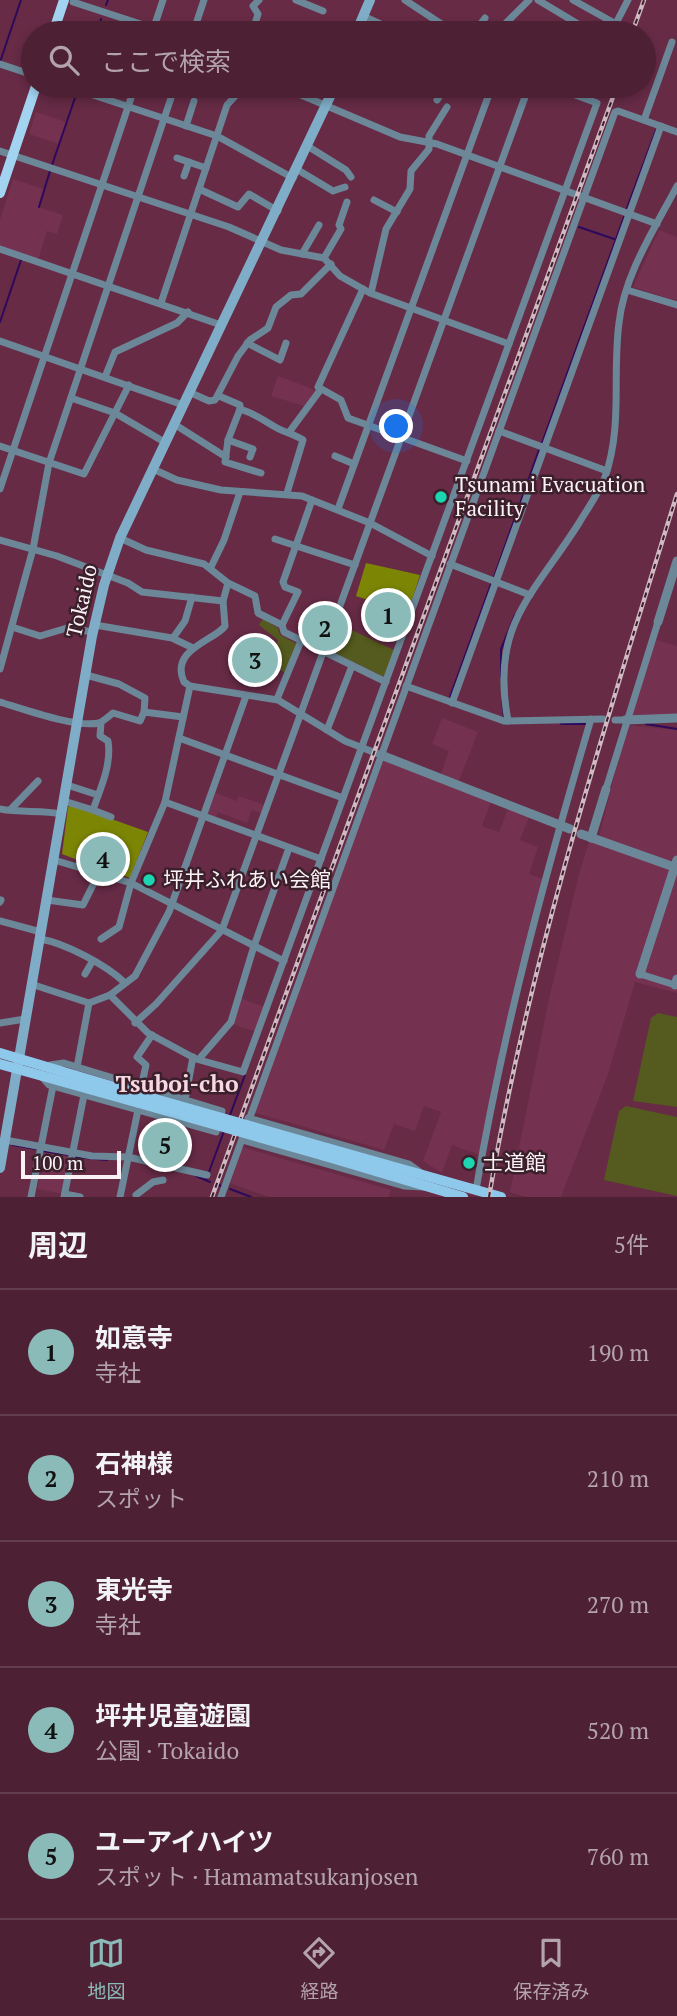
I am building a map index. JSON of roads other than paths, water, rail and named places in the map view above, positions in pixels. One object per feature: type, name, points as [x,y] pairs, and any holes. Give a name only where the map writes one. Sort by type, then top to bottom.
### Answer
[{"type":"highway","points":[[57,21],[64,1]]},
{"type":"highway","points":[[0,193],[32,98]]},
{"type":"main road","points":[[361,21],[370,0]]},
{"type":"main road","name":"Tokaido","points":[[0,1168],[94,629],[107,575],[120,538],[330,98]]},
{"type":"main road","points":[[0,1053],[18,1064],[425,1181],[464,1197]]},
{"type":"main road","points":[[0,1064],[18,1064]]},
{"type":"main road","points":[[425,1181],[501,1197]]},
{"type":"street","points":[[82,0],[114,10],[117,16],[129,21]]},
{"type":"street","points":[[156,21],[163,0]]},
{"type":"street","points":[[196,21],[204,0]]},
{"type":"street","points":[[256,21],[258,13],[253,6],[259,0]]},
{"type":"street","points":[[296,0],[323,11]]},
{"type":"street","points":[[407,1],[420,0]]},
{"type":"street","points":[[508,21],[529,0]]},
{"type":"street","points":[[538,0],[573,21]]},
{"type":"street","points":[[573,0],[611,21]]},
{"type":"street","points":[[618,21],[628,0]]},
{"type":"street","points":[[64,1],[111,19],[117,16]]},
{"type":"street","points":[[407,1],[437,21]]},
{"type":"street","points":[[363,16],[374,21]]},
{"type":"street","points":[[656,87],[672,43]]},
{"type":"street","points":[[0,64],[21,71]]},
{"type":"street","points":[[103,98],[217,136],[333,191],[345,187]]},
{"type":"street","points":[[0,489],[131,98]]},
{"type":"street","points":[[0,669],[33,549],[49,463],[171,98]]},
{"type":"street","points":[[161,303],[227,105],[233,98]]},
{"type":"street","points":[[308,98],[400,137],[467,155],[657,224]]},
{"type":"street","points":[[338,509],[488,98]]},
{"type":"street","points":[[135,1023],[159,1001],[222,930],[525,98]]},
{"type":"street","points":[[110,995],[135,1023],[152,1035],[196,1058],[243,1072],[597,103],[583,98]]},
{"type":"street","points":[[644,120],[652,98]]},
{"type":"street","points":[[186,126],[194,101]]},
{"type":"street","points":[[371,293],[386,229],[410,189],[411,171],[429,149],[429,135],[447,107]]},
{"type":"street","points":[[221,1197],[615,112],[677,132]]},
{"type":"street","points":[[452,703],[661,126]]},
{"type":"street","points":[[309,147],[346,170],[351,177]]},
{"type":"street","points":[[0,151],[191,215],[262,243],[324,258],[340,276],[371,293],[509,344]]},
{"type":"street","points":[[177,158],[206,168]]},
{"type":"street","points":[[184,176],[189,162]]},
{"type":"street","points":[[508,721],[504,649],[513,625],[530,595],[597,493],[607,471],[617,423],[618,325],[627,290],[677,186]]},
{"type":"street","points":[[199,189],[238,208],[248,194],[278,211]]},
{"type":"street","points":[[374,200],[397,212]]},
{"type":"street","points":[[324,258],[341,229],[339,225],[347,202]]},
{"type":"street","points":[[302,254],[319,225]]},
{"type":"street","points":[[0,250],[221,325]]},
{"type":"street","points":[[189,392],[211,402],[219,396],[247,343],[268,328],[276,307],[292,295],[300,294],[331,264]]},
{"type":"street","points":[[363,289],[317,383],[321,389],[341,400],[348,418],[467,461]]},
{"type":"street","points":[[627,290],[677,305]]},
{"type":"street","points":[[105,377],[113,354],[177,323],[188,312]]},
{"type":"street","points":[[0,341],[183,405]]},
{"type":"street","points":[[247,343],[280,360],[286,343]]},
{"type":"street","points":[[0,446],[84,474],[129,385]]},
{"type":"street","points":[[290,431],[321,389]]},
{"type":"street","points":[[219,396],[240,405],[228,440],[225,462],[261,473]]},
{"type":"street","points":[[71,398],[115,413],[166,443]]},
{"type":"street","points":[[240,409],[260,415],[275,428],[290,431],[303,440],[287,493]]},
{"type":"street","points":[[174,424],[226,457]]},
{"type":"street","points":[[499,431],[607,471]]},
{"type":"street","points":[[228,440],[253,449],[250,457]]},
{"type":"street","points":[[335,456],[354,464]]},
{"type":"street","points":[[153,469],[200,486],[240,492],[287,493],[312,499],[370,523],[432,556]]},
{"type":"street","points":[[211,567],[224,540],[240,492]]},
{"type":"street","points":[[312,499],[283,582],[285,587],[298,592],[282,625],[284,632],[386,682]]},
{"type":"street","points":[[120,538],[146,550],[211,567],[228,583],[255,596],[258,613],[282,625]]},
{"type":"street","points":[[275,538],[355,565]]},
{"type":"street","points":[[0,540],[107,575],[142,592],[223,601]]},
{"type":"street","points":[[676,982],[640,974],[676,865],[586,836],[606,789],[625,720],[677,561]]},
{"type":"street","points":[[450,564],[530,595]]},
{"type":"street","points":[[228,583],[223,601],[226,619],[223,629],[208,636],[185,658],[181,675],[190,686],[277,699],[362,748],[570,828]]},
{"type":"street","points":[[173,638],[185,621],[192,597]]},
{"type":"street","points":[[12,626],[40,636],[67,628],[173,638],[193,648]]},
{"type":"street","points":[[277,699],[301,641]]},
{"type":"street","points":[[327,730],[352,666]]},
{"type":"street","points":[[0,702],[78,721],[100,723],[113,713],[140,720],[144,712],[145,698],[118,684],[86,675]]},
{"type":"street","points":[[101,939],[119,927],[131,883],[165,802],[190,686]]},
{"type":"street","points":[[406,686],[508,721],[603,719]]},
{"type":"street","points":[[32,984],[89,1003],[110,995],[135,976],[170,912],[246,696]]},
{"type":"street","points":[[144,712],[183,717]]},
{"type":"street","points":[[615,720],[677,718]]},
{"type":"street","points":[[476,1190],[507,1032],[560,824],[591,719]]},
{"type":"street","points":[[93,810],[109,748],[108,741],[100,736],[100,723]]},
{"type":"street","points":[[179,738],[343,797]]},
{"type":"street","points":[[0,819],[5,809],[38,780]]},
{"type":"street","points":[[67,785],[98,794]]},
{"type":"street","points":[[64,801],[111,817]]},
{"type":"street","points":[[165,802],[321,859]]},
{"type":"street","points":[[5,809],[25,813],[42,811],[62,814]]},
{"type":"street","points":[[173,1165],[196,1058],[231,1023],[254,946],[289,848]]},
{"type":"street","points":[[54,860],[131,883],[284,961]]},
{"type":"street","points":[[47,900],[83,905],[99,873]]},
{"type":"street","points":[[0,921],[57,942],[112,971],[124,982]]},
{"type":"street","points":[[85,974],[92,962]]},
{"type":"street","points":[[77,1067],[89,1003]]},
{"type":"street","points":[[0,1023],[26,1019]]},
{"type":"street","points":[[120,1197],[146,1065],[137,1056],[152,1035]]},
{"type":"street","points":[[42,1071],[52,1086],[84,1095],[140,1099],[185,1100],[222,1111],[216,1132],[181,1122],[140,1099],[77,1067],[64,1063],[42,1071]]},
{"type":"street","points":[[31,1197],[52,1086]]},
{"type":"street","points":[[80,1197],[64,1196],[84,1095]]},
{"type":"street","points":[[242,1140],[404,1186],[425,1181],[409,1164],[248,1118]]},
{"type":"street","points":[[3,1144],[41,1147],[96,1157],[128,1157],[173,1165],[207,1175]]},
{"type":"street","points":[[136,1196],[153,1182],[163,1180]]},
{"type":"waterway","points":[[0,62],[21,0]]},
{"type":"waterway","points":[[106,5],[108,0]]},
{"type":"waterway","points":[[52,165],[75,98]]},
{"type":"waterway","points":[[627,208],[656,130]]},
{"type":"waterway","points":[[39,207],[50,171]]},
{"type":"waterway","points":[[542,443],[624,217]]},
{"type":"waterway","points":[[579,227],[614,239]]},
{"type":"waterway","points":[[0,322],[21,260]]},
{"type":"waterway","points":[[494,577],[539,450]]},
{"type":"waterway","points":[[450,697],[491,584]]},
{"type":"waterway","points":[[501,677],[501,649],[515,615]]},
{"type":"waterway","points":[[502,700],[504,718]]},
{"type":"waterway","points":[[561,724],[587,724]]},
{"type":"waterway","points":[[646,724],[677,729]]},
{"type":"waterway","points":[[230,1115],[245,1075]]},
{"type":"waterway","points":[[206,1180],[224,1131]]},
{"type":"waterway","points":[[13,1145],[36,1149]]},
{"type":"waterway","points":[[43,1151],[69,1155]]},
{"type":"waterway","points":[[75,1157],[107,1160]]},
{"type":"waterway","points":[[196,1176],[210,1182]]},
{"type":"waterway","points":[[230,1189],[251,1197]]},
{"type":"railway","points":[[636,21],[644,0]]},
{"type":"railway","points":[[212,1197],[613,98]]},
{"type":"railway","points":[[489,1197],[526,1018],[571,842],[677,494]]},
{"type":"place","name":"Tsunami Evacuation Facility","points":[[441,497]]},
{"type":"place","name":"如意寺","points":[[388,615]]},
{"type":"place","name":"石神様","points":[[325,628]]},
{"type":"place","name":"東光寺","points":[[255,660]]},
{"type":"place","name":"坪井児童遊園","points":[[103,859]]},
{"type":"place","name":"坪井ふれあい会館","points":[[149,880]]},
{"type":"place","name":"ユーアイハイツ","points":[[165,1145]]},
{"type":"place","name":"士道館","points":[[469,1163]]},
{"type":"district","name":"Tsuboi-cho","points":[[177,1084]]}]
